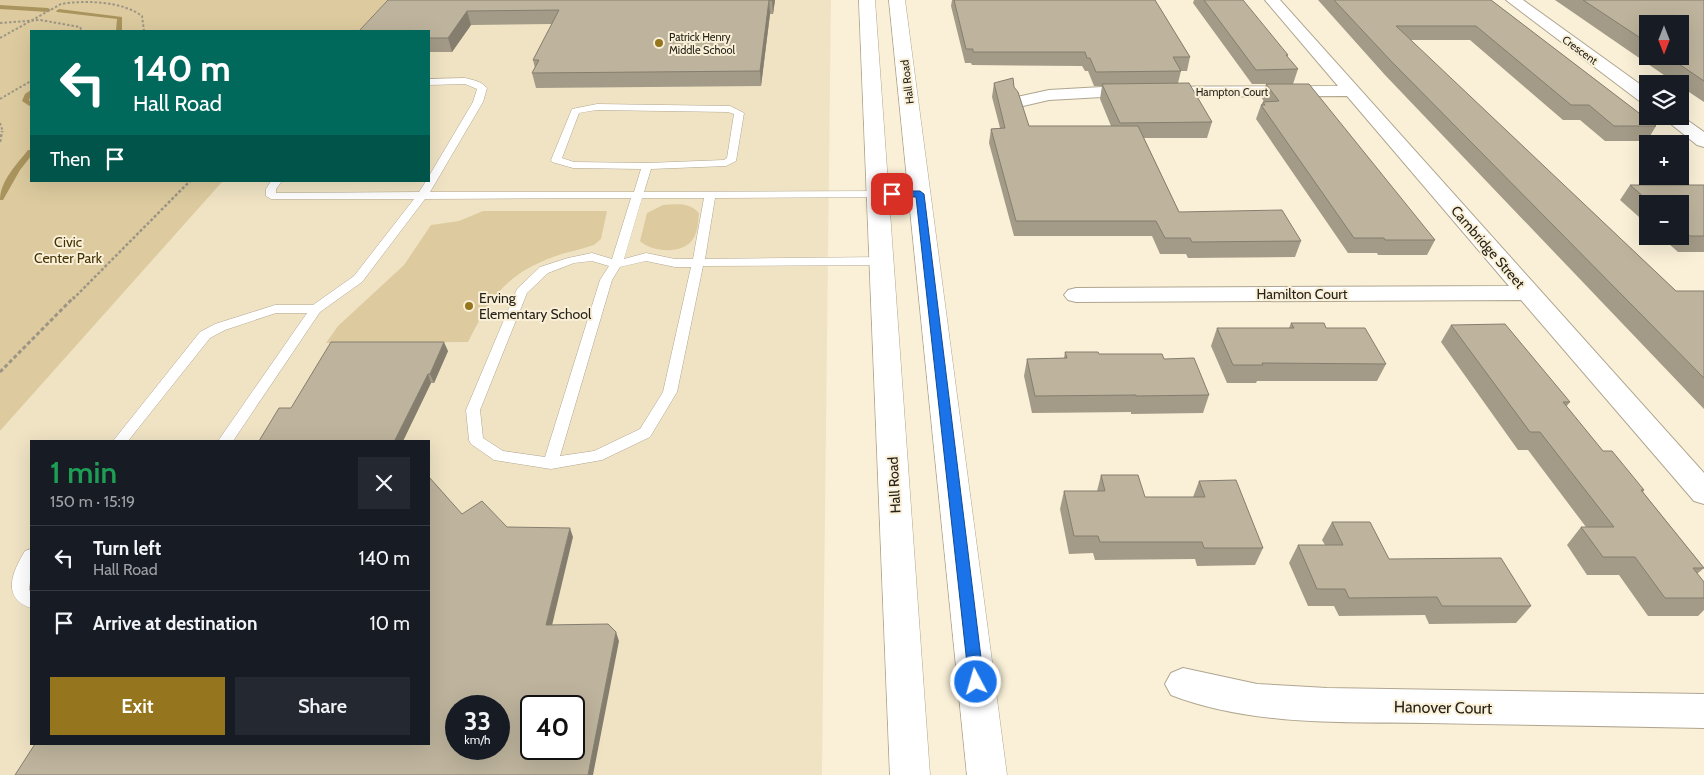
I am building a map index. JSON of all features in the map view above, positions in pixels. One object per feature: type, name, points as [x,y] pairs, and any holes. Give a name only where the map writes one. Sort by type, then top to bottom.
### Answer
[{"type":"street","name":"Hall Road","points":[[867,0],[899,194],[987,775]]},
{"type":"street","name":"Hall Road","points":[[897,0],[899,194],[882,261],[910,775]]},
{"type":"street","name":"Cambridge Street","points":[[1272,0],[1704,493]]},
{"type":"street","name":"Crescent","points":[[1513,0],[1639,92]]},
{"type":"street","name":"Hampton Court","points":[[1023,101],[1049,95],[1102,92],[1352,91]]},
{"type":"street","points":[[1682,125],[1704,141]]},
{"type":"street","name":"Hamilton Court","points":[[1076,295],[1528,293]]},
{"type":"street","name":"Hanover Court","points":[[1183,684],[1257,700],[1327,705],[1704,710]]},
{"type":"lane","points":[[226,440],[316,309],[358,279],[422,196],[478,102],[482,88],[478,84],[468,82],[430,82]]},
{"type":"lane","points":[[598,107],[730,109],[739,113],[732,159],[726,164],[647,166],[573,165],[556,160],[575,111],[598,107]]},
{"type":"lane","points":[[551,463],[606,280],[616,264],[647,166]]},
{"type":"lane","points":[[276,182],[271,189],[271,196],[899,194]]},
{"type":"lane","points":[[710,196],[698,263],[670,392],[645,434],[597,456],[551,463],[499,456],[476,440],[473,410],[521,292],[544,270],[572,260],[592,257],[616,264],[646,257],[675,263],[698,263],[882,261]]},
{"type":"lane","points":[[121,440],[205,335],[220,326],[275,308],[316,309]]},
{"type":"lane","points":[[30,558],[24,567],[20,593],[30,600]]},
{"type":"path","points":[[0,38],[72,0],[129,9],[140,14],[144,20],[144,30]]},
{"type":"path","points":[[0,23],[16,20],[54,21],[80,27],[82,30]]},
{"type":"path","points":[[0,99],[30,83]]},
{"type":"path","points":[[0,123],[3,133],[0,142]]},
{"type":"path","points":[[0,372],[189,182]]},
{"type":"shaded area","name":"Erving Elementary School","points":[[388,0],[831,0],[822,775],[0,775],[0,431],[222,182],[430,182],[430,30],[360,30]]},
{"type":"green space","name":"Civic Center Park","points":[[0,0],[388,0],[360,30],[30,30],[30,182],[222,182],[0,431]]},
{"type":"green space","points":[[663,205],[687,205],[699,213],[695,236],[682,248],[667,250],[652,248],[640,241],[647,213]]},
{"type":"green space","points":[[483,211],[607,211],[601,239],[594,245],[558,255],[536,264],[511,280],[492,301],[468,342],[326,343],[338,326],[404,265],[431,225],[459,221]]},
{"type":"building","name":"Patrick Henry Middle School","points":[[388,0],[769,0],[760,71],[532,73],[539,60],[533,60],[559,10],[467,11],[448,38],[430,38],[430,30],[360,30]]},
{"type":"building","points":[[954,0],[1155,0],[1190,57],[1173,57],[1181,71],[1096,72],[1085,52],[973,52],[973,49],[966,49]]},
{"type":"building","points":[[1204,0],[1243,0],[1298,69],[1256,70]]},
{"type":"building","points":[[1334,0],[1491,0],[1639,113],[1639,125],[1656,126],[1614,126],[1589,105],[1571,105],[1476,26],[1396,26],[1676,291],[1704,291],[1704,378],[1391,61]]},
{"type":"building","points":[[1583,0],[1704,0],[1704,81],[1680,65],[1689,65],[1689,15],[1639,15],[1639,37]]},
{"type":"building","points":[[1013,78],[1014,87],[1018,92],[1029,126],[1138,126],[1179,212],[1282,210],[1301,241],[1192,242],[1190,238],[1165,238],[1156,221],[1016,221],[991,129],[1005,128],[994,83]]},
{"type":"building","points":[[1189,83],[1212,122],[1120,123],[1102,84]]},
{"type":"building","points":[[1266,84],[1309,84],[1435,240],[1354,238],[1261,105],[1265,105],[1263,102],[1279,101]]},
{"type":"building","points":[[1630,185],[1704,185],[1704,236],[1689,235],[1689,195],[1642,195]]},
{"type":"building","points":[[1291,323],[1324,323],[1326,328],[1365,328],[1386,364],[1262,363],[1263,365],[1233,365],[1217,328],[1294,328]]},
{"type":"building","points":[[1505,324],[1570,402],[1563,402],[1603,451],[1612,451],[1704,568],[1693,568],[1704,582],[1704,598],[1665,598],[1635,557],[1603,557],[1581,527],[1614,527],[1540,432],[1530,432],[1451,325]]},
{"type":"building","points":[[331,342],[444,342],[430,374],[428,374],[395,440],[260,440],[279,408],[291,408]]},
{"type":"building","points":[[1065,352],[1162,354],[1164,359],[1194,358],[1209,395],[1035,396],[1027,359],[1067,358]]},
{"type":"building","points":[[1101,475],[1138,475],[1145,497],[1205,497],[1199,481],[1236,480],[1263,548],[1204,548],[1202,542],[1100,542],[1098,536],[1074,536],[1064,491],[1105,491]]},
{"type":"building","points":[[430,478],[462,514],[482,501],[507,527],[570,528],[546,625],[608,624],[616,632],[588,775],[15,775],[34,745],[430,745]]},
{"type":"building","points":[[1332,522],[1370,522],[1389,559],[1501,558],[1531,606],[1442,606],[1437,597],[1349,598],[1345,589],[1317,589],[1298,545],[1343,545]]},
{"type":"waterway","points":[[0,7],[48,10]]},
{"type":"waterway","points":[[59,11],[120,18],[119,30]]},
{"type":"waterway","points":[[30,93],[25,101],[30,104]]},
{"type":"waterway","points":[[0,198],[17,169],[30,153]]},
{"type":"place","name":"Patrick Henry Middle School","points":[[659,43]]},
{"type":"place","name":"Erving Elementary School","points":[[469,306]]},
{"type":"route","points":[[892,194],[920,194],[976,682]]}]
